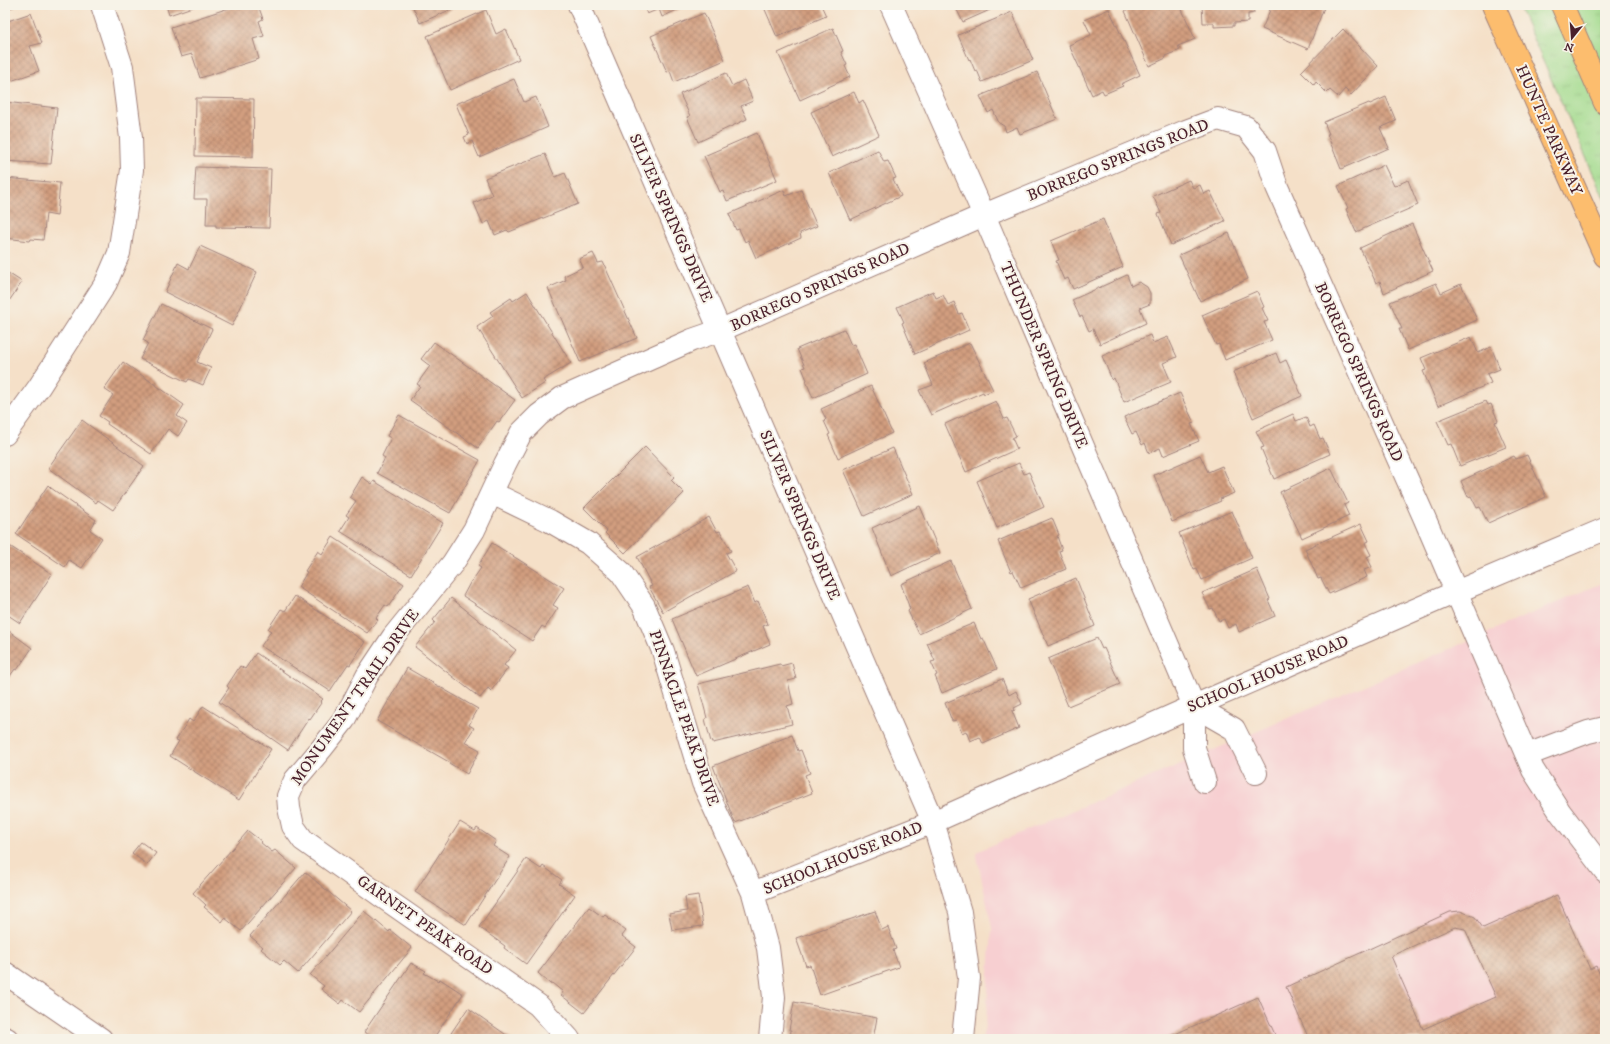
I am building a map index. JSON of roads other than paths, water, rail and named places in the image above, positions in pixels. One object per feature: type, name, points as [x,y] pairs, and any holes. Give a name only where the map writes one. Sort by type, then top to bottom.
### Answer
[{"type":"main road","name":"HUNTE PARKWAY","points":[[1493,5],[1605,256]]},
{"type":"main road","points":[[1562,5],[1605,103]]},
{"type":"street","points":[[5,434],[39,387],[106,283],[119,253],[132,170],[131,138],[122,67],[102,5]]},
{"type":"street","name":"SILVER SPRINGS DRIVE","points":[[578,5],[721,330],[933,822],[960,912],[970,978],[964,1039]]},
{"type":"street","name":"THUNDER SPRING DRIVE","points":[[891,5],[984,214],[1194,706]]},
{"type":"street","name":"BORREGO SPRINGS ROAD","points":[[721,330],[984,214],[1186,130],[1218,119],[1246,127],[1265,151],[1277,187],[1534,770],[1560,812],[1605,871]]},
{"type":"street","name":"MONUMENT TRAIL DRIVE","points":[[289,808],[288,796],[295,780],[344,720],[367,676],[393,637],[453,563],[474,530],[521,433],[539,415],[562,398],[661,353],[721,330]]},
{"type":"street","name":"PINNACLE PEAK DRIVE","points":[[492,493],[550,521],[588,543],[621,572],[644,606],[664,651],[703,783],[754,894],[768,948],[774,997],[770,1039]]},
{"type":"street","name":"SCHOOL HOUSE ROAD","points":[[933,822],[1194,706],[1605,529]]},
{"type":"street","points":[[1205,782],[1194,748],[1194,706],[1234,729],[1256,773]]},
{"type":"street","points":[[1527,755],[1588,732],[1605,728]]},
{"type":"street","name":"GARNET PEAK ROAD","points":[[289,808],[293,826],[304,840],[384,898],[538,1005],[569,1039]]},
{"type":"street","name":"SCHOOLHOUSE ROAD","points":[[754,894],[933,822]]},
{"type":"street","points":[[5,973],[101,1039]]}]
